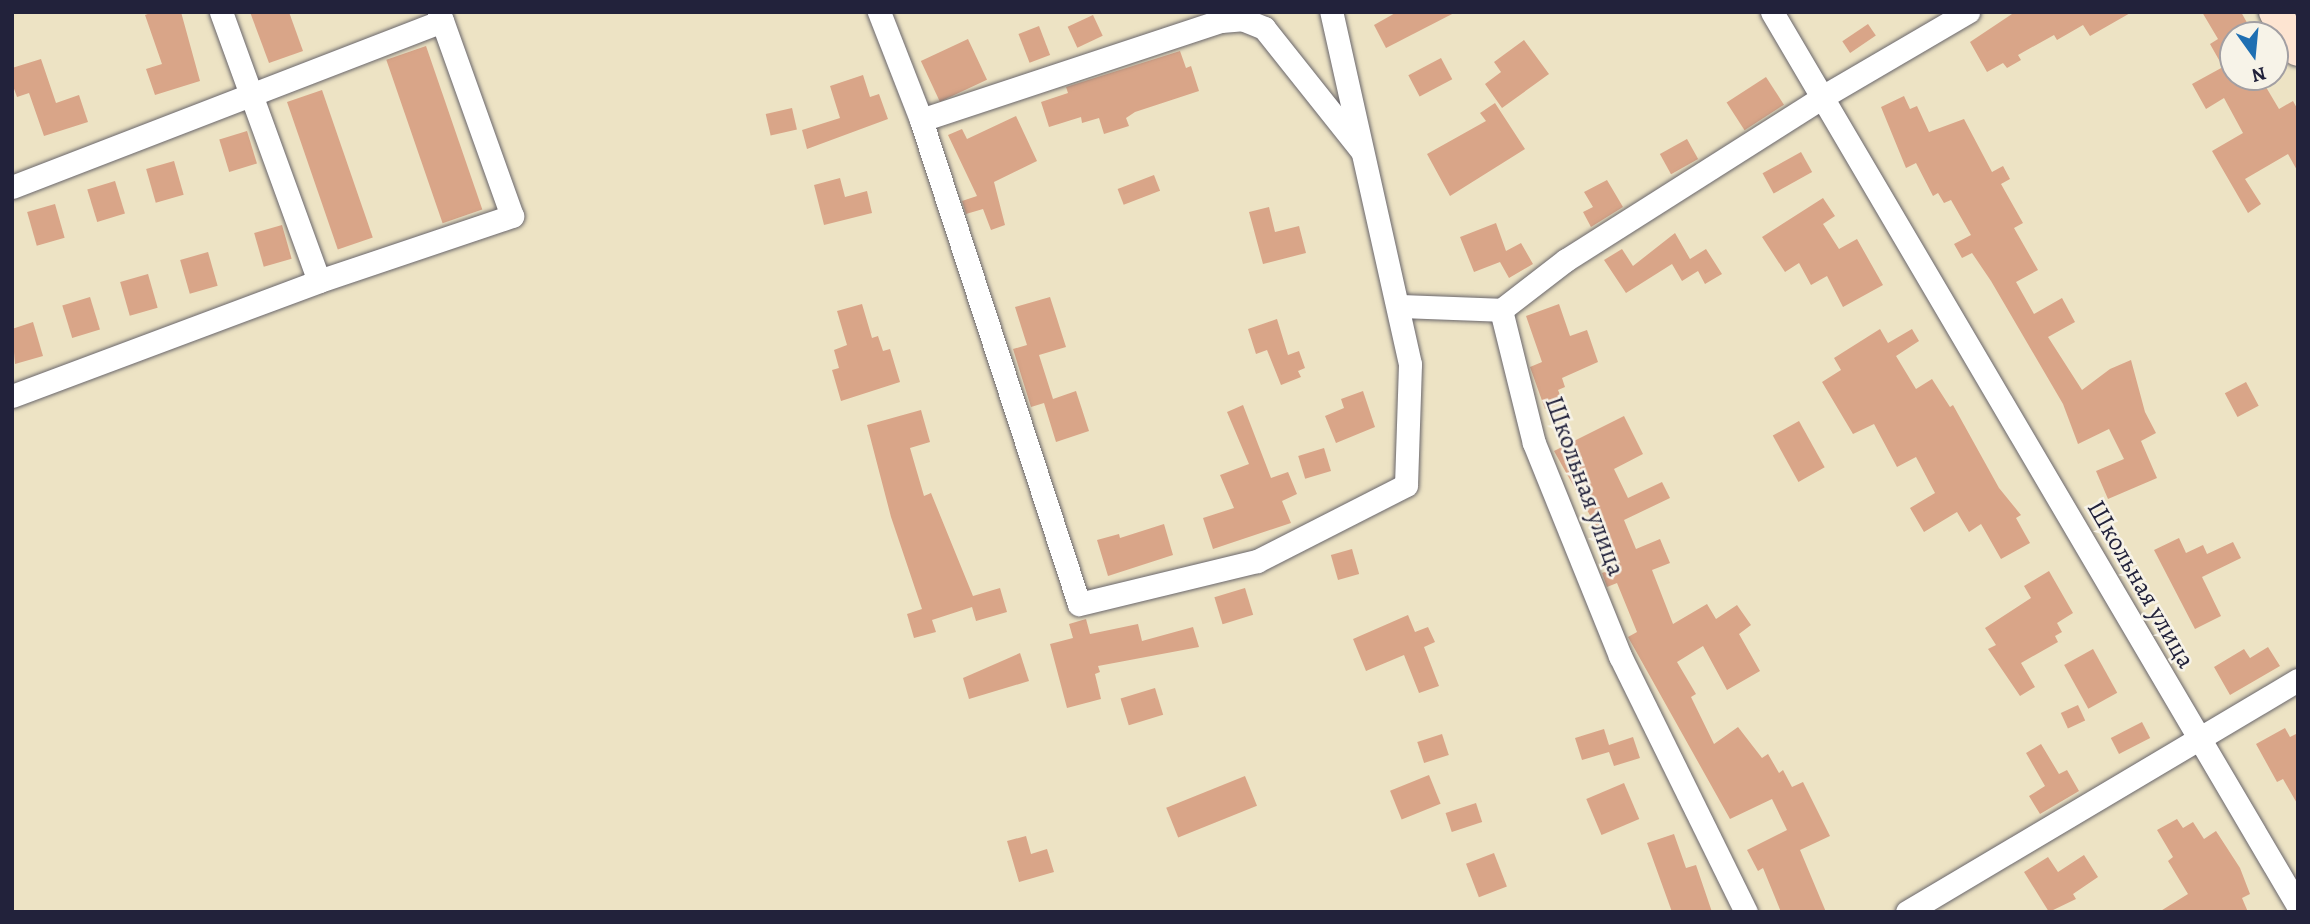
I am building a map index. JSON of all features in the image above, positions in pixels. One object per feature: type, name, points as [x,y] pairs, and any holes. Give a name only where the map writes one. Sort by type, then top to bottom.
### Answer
[{"type":"street","points":[[221,12],[318,281]]},
{"type":"street","points":[[879,12],[921,120],[1079,604],[1257,561],[1406,485],[1410,364],[1331,12]]},
{"type":"street","name":"Школьная улица","points":[[1772,12],[1824,96],[2298,906]]},
{"type":"street","points":[[1399,306],[1501,310],[1566,260],[1824,96],[1968,12]]},
{"type":"street","points":[[2275,12],[2298,50]]},
{"type":"street","points":[[12,396],[318,281],[512,216],[441,17],[14,183]]},
{"type":"street","points":[[921,120],[1221,21],[1242,19],[1264,28],[1365,156]]},
{"type":"street","name":"Школьная улица","points":[[1501,310],[1534,443],[1620,656],[1746,912]]},
{"type":"street","points":[[1907,912],[2298,680]]},
{"type":"building","points":[[153,12],[181,12],[200,81],[155,95],[146,69],[162,64],[145,15]]},
{"type":"building","points":[[250,12],[289,12],[303,51],[269,63]]},
{"type":"building","points":[[1397,12],[1456,12],[1386,48],[1374,25]]},
{"type":"building","points":[[2015,12],[2132,12],[2090,36],[2083,25],[2057,40],[2054,35],[2018,55],[2021,60],[2007,68],[2003,63],[1987,72],[1970,42]]},
{"type":"building","points":[[2202,12],[2241,12],[2246,21],[2219,21],[2219,60],[2210,44],[2218,39]]},
{"type":"building","points":[[1093,15],[1103,36],[1077,48],[1068,27]]},
{"type":"building","points":[[1868,24],[1876,36],[1850,53],[1842,41]]},
{"type":"building","points":[[1039,26],[1050,55],[1030,63],[1018,34]]},
{"type":"building","points":[[968,39],[987,80],[940,102],[921,61]]},
{"type":"building","points":[[1524,40],[1549,74],[1502,108],[1485,84],[1501,72],[1494,62]]},
{"type":"building","points":[[426,46],[482,210],[443,223],[386,60]]},
{"type":"building","points":[[1180,51],[1186,68],[1191,66],[1199,91],[1135,112],[1126,118],[1129,126],[1104,134],[1099,118],[1082,123],[1081,117],[1049,127],[1041,102],[1068,93],[1066,87]]},
{"type":"building","points":[[1441,58],[1452,79],[1420,97],[1408,75]]},
{"type":"building","points":[[41,59],[56,103],[79,95],[88,122],[44,136],[29,93],[17,97],[12,83],[12,68]]},
{"type":"building","points":[[2219,69],[2219,91],[2268,91],[2279,109],[2293,101],[2298,110],[2298,172],[2288,154],[2245,179],[2261,204],[2248,213],[2212,151],[2243,133],[2224,98],[2206,109],[2192,84]]},
{"type":"building","points":[[863,75],[870,97],[879,94],[888,119],[807,149],[802,130],[840,118],[830,86]]},
{"type":"building","points":[[1766,77],[1784,105],[1745,130],[1727,103]]},
{"type":"building","points":[[322,90],[373,238],[338,250],[287,102]]},
{"type":"building","points":[[1904,96],[1910,109],[1917,106],[1929,132],[1964,119],[1992,172],[2003,166],[2010,179],[2001,184],[2023,223],[2014,228],[2038,270],[2016,282],[2034,314],[2062,298],[2075,322],[2048,337],[2082,390],[2110,369],[2131,360],[2145,412],[2156,433],[2141,441],[2157,478],[2108,499],[2096,471],[2124,459],[2109,429],[2078,444],[2063,404],[1991,281],[1972,253],[1962,258],[1954,244],[1971,235],[1951,200],[1944,203],[1938,193],[1933,196],[1916,163],[1906,168],[1881,107]]},
{"type":"building","points":[[1495,103],[1525,149],[1450,196],[1427,154],[1486,121],[1480,113]]},
{"type":"building","points":[[792,108],[797,129],[771,136],[766,114]]},
{"type":"building","points":[[1016,116],[1037,161],[994,182],[1005,225],[991,230],[983,209],[966,214],[962,201],[977,196],[948,135],[962,129],[967,139]]},
{"type":"building","points":[[247,131],[257,164],[229,172],[219,139]]},
{"type":"building","points":[[1687,139],[1698,159],[1671,174],[1660,154]]},
{"type":"building","points":[[1801,152],[1812,172],[1774,193],[1763,173]]},
{"type":"building","points":[[174,161],[184,195],[156,203],[146,169]]},
{"type":"building","points":[[1154,175],[1160,191],[1124,205],[1118,189]]},
{"type":"building","points":[[840,178],[845,197],[867,191],[872,213],[824,225],[814,185]]},
{"type":"building","points":[[1607,180],[1623,207],[1591,227],[1583,212],[1593,207],[1584,192]]},
{"type":"building","points":[[115,181],[125,214],[97,222],[87,189]]},
{"type":"building","points":[[1823,198],[1835,216],[1823,224],[1839,249],[1857,239],[1883,285],[1843,307],[1827,276],[1811,285],[1799,263],[1785,272],[1762,237]]},
{"type":"building","points":[[55,204],[65,238],[37,246],[27,212]]},
{"type":"building","points":[[1269,207],[1275,232],[1299,226],[1306,253],[1263,264],[1249,212]]},
{"type":"building","points":[[1496,223],[1506,251],[1521,243],[1533,264],[1509,278],[1500,262],[1474,272],[1460,237]]},
{"type":"building","points":[[282,225],[292,259],[264,267],[254,233]]},
{"type":"building","points":[[1675,233],[1690,259],[1706,249],[1722,274],[1705,284],[1698,271],[1682,281],[1672,264],[1626,293],[1604,260],[1622,249],[1633,266]]},
{"type":"building","points":[[208,252],[218,286],[190,294],[180,260]]},
{"type":"building","points":[[148,274],[158,308],[130,316],[120,282]]},
{"type":"building","points":[[90,297],[100,330],[72,338],[62,305]]},
{"type":"building","points":[[1050,297],[1066,347],[1039,355],[1053,399],[1076,391],[1089,431],[1056,442],[1044,403],[1031,407],[1013,349],[1027,345],[1015,307]]},
{"type":"building","points":[[862,304],[872,338],[878,336],[883,351],[890,349],[900,382],[841,401],[832,370],[839,368],[834,350],[847,345],[837,311]]},
{"type":"building","points":[[1559,304],[1570,336],[1587,330],[1598,362],[1562,378],[1565,387],[1558,390],[1563,402],[1545,409],[1530,367],[1542,362],[1526,316]]},
{"type":"building","points":[[1277,319],[1288,355],[1299,351],[1305,368],[1298,371],[1301,377],[1281,385],[1267,350],[1256,354],[1248,329]]},
{"type":"building","points":[[33,322],[43,356],[15,364],[12,329]]},
{"type":"building","points":[[1880,329],[1888,343],[1912,329],[1919,341],[1896,356],[1916,389],[1932,379],[1950,407],[1953,405],[1999,488],[2021,515],[2016,518],[2030,543],[2001,559],[1981,524],[1969,532],[1957,512],[1924,532],[1910,508],[1935,493],[1916,457],[1897,467],[1874,424],[1853,434],[1822,382],[1841,370],[1834,358]]},
{"type":"building","points":[[2246,382],[2259,406],[2237,417],[2225,393]]},
{"type":"building","points":[[1363,391],[1375,427],[1336,443],[1325,416],[1344,408],[1341,399]]},
{"type":"building","points":[[1243,405],[1271,478],[1288,472],[1297,494],[1282,501],[1291,523],[1213,549],[1203,518],[1234,508],[1220,475],[1249,464],[1227,412]]},
{"type":"building","points":[[921,410],[930,442],[910,448],[924,496],[931,493],[973,596],[1000,588],[1007,612],[976,621],[972,607],[932,620],[936,632],[914,638],[907,614],[922,609],[891,517],[867,425]]},
{"type":"building","points":[[1624,416],[1643,454],[1614,469],[1628,498],[1662,482],[1670,498],[1624,520],[1636,549],[1660,539],[1670,563],[1652,570],[1673,624],[1707,604],[1716,619],[1737,605],[1751,625],[1739,634],[1760,671],[1727,690],[1703,646],[1677,662],[1696,694],[1691,697],[1714,744],[1738,727],[1762,758],[1768,754],[1779,773],[1783,770],[1792,787],[1803,782],[1830,836],[1800,850],[1826,912],[1781,912],[1763,868],[1758,871],[1747,850],[1787,830],[1772,799],[1730,819],[1628,637],[1637,632],[1617,583],[1607,587],[1602,573],[1612,569],[1606,553],[1610,551],[1554,451]]},
{"type":"building","points":[[1799,421],[1825,467],[1798,482],[1773,436]]},
{"type":"building","points":[[1324,448],[1331,471],[1305,479],[1298,456]]},
{"type":"building","points":[[1164,524],[1173,555],[1108,576],[1097,540],[1119,534],[1120,538]]},
{"type":"building","points":[[2179,538],[2186,553],[2203,545],[2207,554],[2233,542],[2241,558],[2202,577],[2221,616],[2195,629],[2154,550]]},
{"type":"building","points":[[1352,549],[1359,574],[1338,580],[1331,555]]},
{"type":"building","points":[[2049,571],[2073,613],[2057,623],[2062,632],[2055,636],[2058,642],[2021,663],[2035,687],[2020,696],[1988,649],[1996,645],[1985,628],[2031,598],[2024,586]]},
{"type":"building","points":[[1245,588],[1253,615],[1223,624],[1214,597]]},
{"type":"building","points":[[1408,615],[1415,632],[1428,627],[1435,642],[1424,647],[1439,686],[1419,693],[1404,655],[1366,671],[1353,639]]},
{"type":"building","points":[[1086,619],[1090,634],[1138,624],[1142,641],[1193,627],[1199,647],[1098,666],[1100,672],[1095,674],[1101,699],[1067,708],[1050,644],[1073,638],[1069,624]]},
{"type":"building","points":[[2268,647],[2280,666],[2230,695],[2214,667],[2244,649],[2250,658]]},
{"type":"building","points":[[2093,649],[2117,693],[2088,709],[2064,665]]},
{"type":"building","points":[[1020,653],[1029,681],[969,699],[963,678]]},
{"type":"building","points":[[1155,688],[1163,715],[1129,725],[1121,699]]},
{"type":"building","points":[[2078,705],[2085,720],[2068,728],[2061,713]]},
{"type":"building","points":[[2142,722],[2150,738],[2119,754],[2111,738]]},
{"type":"building","points":[[2285,728],[2290,737],[2298,733],[2298,805],[2283,779],[2277,782],[2256,744]]},
{"type":"building","points":[[1604,729],[1609,745],[1633,737],[1640,758],[1614,766],[1609,752],[1582,760],[1575,738]]},
{"type":"building","points":[[1442,734],[1449,755],[1424,763],[1417,742]]},
{"type":"building","points":[[2041,744],[2059,774],[2067,770],[2079,791],[2040,814],[2029,796],[2045,786],[2026,753]]},
{"type":"building","points":[[1429,775],[1441,804],[1402,819],[1390,791]]},
{"type":"building","points":[[1245,776],[1257,806],[1178,838],[1166,808]]},
{"type":"building","points":[[1624,783],[1639,819],[1601,835],[1586,799]]},
{"type":"building","points":[[1476,803],[1482,822],[1452,832],[1446,813]]},
{"type":"building","points":[[2177,819],[2183,828],[2193,822],[2204,839],[2216,831],[2240,868],[2250,894],[2242,898],[2248,912],[2159,912],[2188,894],[2168,861],[2173,857],[2157,830]]},
{"type":"building","points":[[1674,834],[1686,868],[1696,865],[1712,912],[1672,912],[1647,843]]},
{"type":"building","points":[[1026,836],[1031,854],[1047,849],[1054,872],[1019,882],[1007,841]]},
{"type":"building","points":[[1494,853],[1507,887],[1479,897],[1466,864]]},
{"type":"building","points":[[2084,855],[2098,877],[2073,894],[2076,899],[2049,912],[2024,872],[2048,857],[2058,872]]}]
